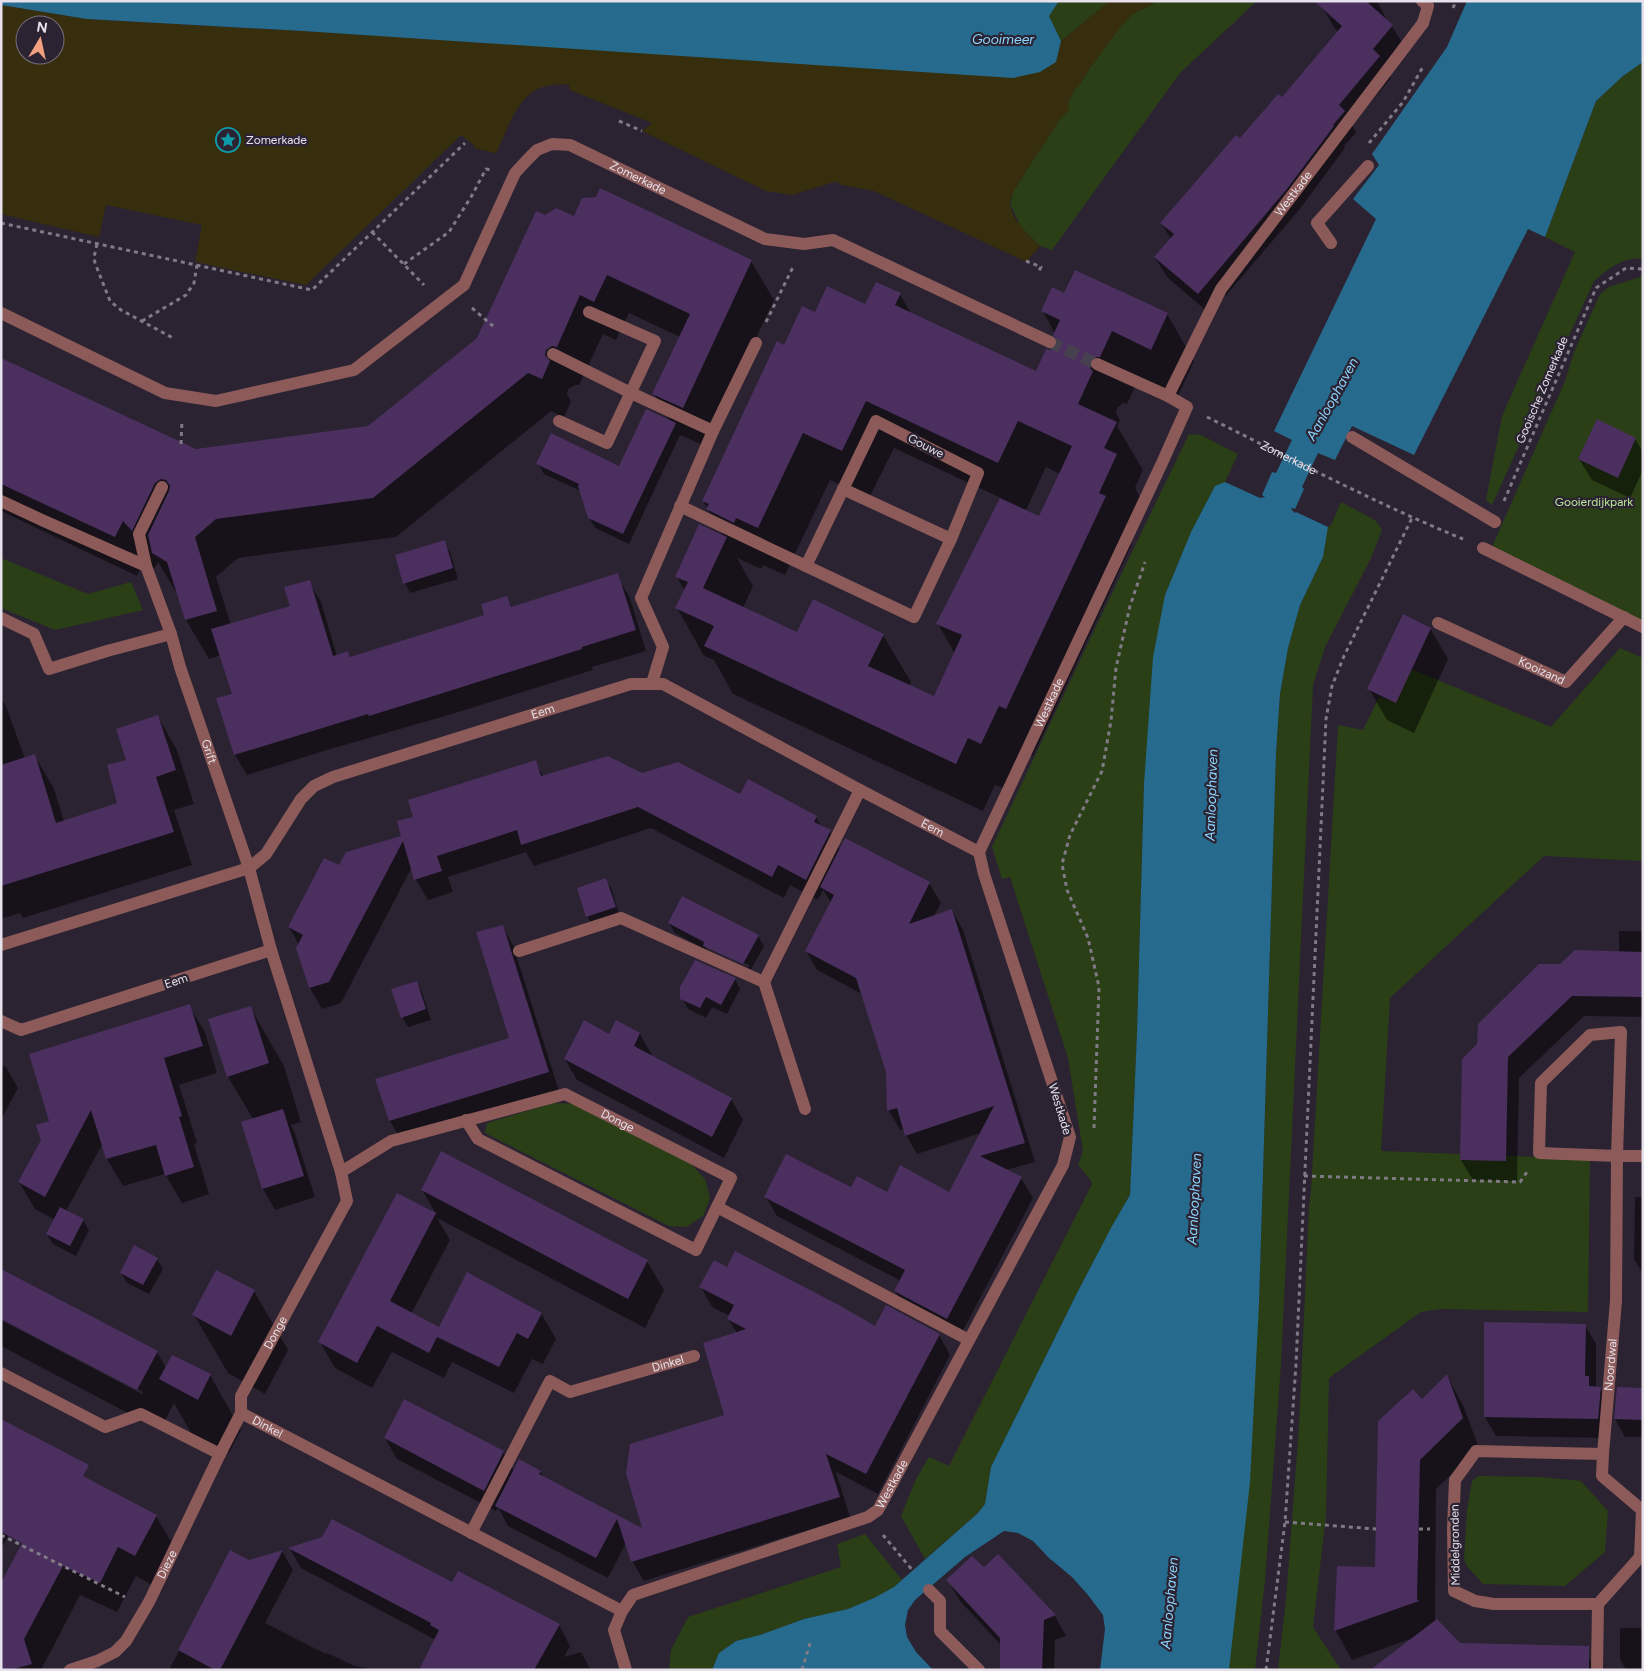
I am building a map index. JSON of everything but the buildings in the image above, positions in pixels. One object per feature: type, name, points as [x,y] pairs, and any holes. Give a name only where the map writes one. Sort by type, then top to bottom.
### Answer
[{"type":"street","name":"Westkade","points":[[1168,396],[1221,289],[1423,23],[1428,6],[1422,1]]},
{"type":"street","name":"Zomerkade","points":[[1,313],[165,393],[216,402],[354,370],[464,285],[515,173],[538,150],[552,144],[570,145],[765,239],[804,244],[833,240],[1050,342]]},
{"type":"street","points":[[1331,243],[1317,223],[1368,166]]},
{"type":"street","points":[[560,421],[608,443],[655,341],[589,312]]},
{"type":"street","points":[[652,683],[663,647],[641,598],[713,431],[756,343]]},
{"type":"street","points":[[553,354],[713,431]]},
{"type":"street","points":[[1097,364],[1168,396],[1187,407]]},
{"type":"street","name":"Westkade","points":[[626,1670],[614,1630],[622,1611],[633,1595],[868,1517],[878,1510],[1063,1165],[1070,1137],[984,874],[979,852],[1187,407]]},
{"type":"street","name":"Gouwe","points":[[680,506],[806,566],[914,617],[978,473],[876,421],[806,566]]},
{"type":"street","points":[[1352,437],[1495,522]]},
{"type":"street","name":"Grift","points":[[162,487],[139,534],[146,566],[171,634],[180,668],[249,868]]},
{"type":"street","points":[[843,489],[950,539]]},
{"type":"street","points":[[1,501],[44,522],[146,566]]},
{"type":"street","points":[[1483,548],[1643,627]]},
{"type":"street","name":"Kooizand","points":[[1438,623],[1566,682],[1624,617]]},
{"type":"street","points":[[1,618],[34,634],[49,669],[171,634]]},
{"type":"street","name":"Eem","points":[[1,945],[249,868],[266,854],[300,799],[314,786],[333,777],[631,684],[662,684],[979,852]]},
{"type":"street","points":[[804,1109],[764,982],[860,790]]},
{"type":"street","points":[[249,868],[271,950]]},
{"type":"street","points":[[519,951],[621,918],[764,982]]},
{"type":"street","name":"Eem","points":[[1,1021],[21,1030],[271,950]]},
{"type":"street","name":"Donge","points":[[241,1414],[241,1396],[347,1201],[341,1172],[271,950]]},
{"type":"street","name":"Noordwal","points":[[1539,1153],[1541,1083],[1590,1035],[1621,1032],[1616,1156],[1616,1301],[1602,1476],[1642,1510],[1642,1557]]},
{"type":"street","name":"Donge","points":[[341,1172],[391,1141],[466,1120],[565,1094],[731,1178],[696,1250],[478,1139],[466,1120]]},
{"type":"street","points":[[1539,1153],[1643,1156]]},
{"type":"street","points":[[717,1207],[969,1340]]},
{"type":"street","name":"Dinkel","points":[[471,1533],[550,1380],[570,1392],[694,1356]]},
{"type":"street","points":[[1,1373],[106,1427],[141,1414],[220,1454]]},
{"type":"street","name":"Dinkel","points":[[220,1454],[241,1414],[622,1611]]},
{"type":"street","name":"Middelgronden","points":[[1598,1604],[1494,1604],[1475,1601],[1454,1591],[1453,1529],[1455,1480],[1476,1451],[1603,1454]]},
{"type":"street","name":"Dieze","points":[[70,1670],[98,1665],[126,1641],[145,1608],[220,1454]]},
{"type":"street","points":[[1597,1670],[1598,1604],[1642,1557]]},
{"type":"street","points":[[929,1590],[940,1601],[940,1631],[979,1670]]},
{"type":"path","points":[[619,121],[642,131]]},
{"type":"path","points":[[1,223],[312,290],[465,143]]},
{"type":"path","points":[[404,264],[449,232],[486,169],[494,170]]},
{"type":"path","points":[[372,232],[427,288]]},
{"type":"path","points":[[97,244],[94,257],[95,263],[110,300],[121,310],[173,338]]},
{"type":"path","points":[[756,343],[804,244]]},
{"type":"path","points":[[1026,261],[1041,267],[1038,272]]},
{"type":"path","points":[[142,321],[186,295],[194,283],[197,265]]},
{"type":"path","name":"Gooische Zomerkade","points":[[1495,522],[1596,288],[1626,268],[1643,270]]},
{"type":"path","name":"Zomerkade","points":[[1187,407],[1311,470],[1412,518],[1483,548]]},
{"type":"path","points":[[1206,426],[1211,418]]},
{"type":"path","points":[[1266,1670],[1285,1522],[1296,1364],[1326,719],[1332,686],[1344,656],[1412,518]]},
{"type":"path","points":[[1094,1132],[1099,987],[1088,938],[1067,890],[1062,864],[1070,835],[1102,771],[1111,721],[1116,668],[1130,606],[1148,554]]},
{"type":"path","points":[[1304,1176],[1520,1182],[1539,1153]]},
{"type":"path","points":[[1285,1522],[1376,1529]]},
{"type":"path","points":[[1,1535],[145,1608]]},
{"type":"path","points":[[802,1670],[811,1640]]},
{"type":"green space","points":[[1059,1],[1110,1],[1061,41],[1049,16]]},
{"type":"green space","points":[[1158,1],[1257,1],[1180,73],[1052,250],[1040,246],[1021,227],[1010,204],[1014,190],[1060,119],[1068,110],[1068,103],[1074,90],[1119,29],[1131,15]]},
{"type":"green space","points":[[1643,62],[1643,259],[1623,261],[1594,281],[1492,505],[1486,500],[1502,416],[1575,252],[1545,237],[1596,101],[1623,76]]},
{"type":"green space","name":"Gooierdijkpark","points":[[1643,272],[1643,621],[1492,547],[1565,381],[1574,352],[1600,294],[1609,287],[1640,277]]},
{"type":"green space","points":[[1189,434],[1201,435],[1238,454],[1225,482],[1215,486],[1191,532],[1165,595],[1144,784],[1130,1195],[1077,1293],[991,1467],[985,1504],[978,1513],[925,1559],[901,1516],[916,1479],[929,1457],[949,1466],[1092,1184],[1078,1165],[1083,1151],[1068,1058],[1010,877],[1002,879],[992,847]]},
{"type":"green space","points":[[1341,502],[1375,520],[1382,530],[1371,558],[1325,647],[1313,685],[1281,1364],[1265,1581],[1255,1670],[1229,1670],[1259,1303],[1276,753],[1280,694],[1288,648],[1300,605],[1323,557],[1328,527],[1331,525]]},
{"type":"green space","points":[[1,558],[88,594],[131,582],[143,610],[55,630],[1,608]]},
{"type":"green space","points":[[1620,648],[1643,658],[1643,861],[1544,856],[1390,998],[1381,1151],[1590,1159],[1588,1312],[1441,1309],[1421,1312],[1329,1378],[1326,1516],[1313,1627],[1341,1670],[1278,1670],[1286,1600],[1299,1427],[1309,1207],[1338,725],[1363,730],[1379,697],[1389,700],[1404,666],[1551,727]]},
{"type":"green space","points":[[553,1103],[577,1104],[687,1160],[705,1179],[710,1198],[703,1216],[686,1227],[669,1226],[485,1133],[487,1123]]},
{"type":"green space","points":[[1479,1476],[1540,1477],[1581,1481],[1608,1511],[1605,1552],[1565,1586],[1483,1584],[1466,1565],[1464,1558],[1467,1510],[1472,1481]]},
{"type":"green space","points":[[865,1534],[902,1580],[894,1587],[848,1609],[804,1619],[760,1635],[736,1641],[719,1653],[712,1670],[669,1670],[671,1650],[688,1617],[841,1567],[837,1544]]},
{"type":"sand","name":"Zomerkade","points":[[1110,1],[1158,1],[1131,15],[1119,29],[1074,90],[1068,103],[1069,110],[1060,119],[1014,190],[1010,202],[1013,214],[1021,226],[1040,246],[1027,261],[1031,264],[874,191],[837,184],[841,182],[834,182],[792,195],[766,191],[642,131],[652,123],[570,90],[569,85],[553,85],[539,88],[529,95],[514,114],[496,153],[473,148],[475,146],[461,135],[306,285],[195,262],[202,225],[106,205],[99,237],[1,214],[1,5],[62,15],[15,15],[15,65],[65,65],[65,15],[87,19],[303,31],[1056,62],[1061,41]]},
{"type":"water","name":"Gooimeer","points":[[1,1],[1059,1],[1049,16],[1061,41],[1056,62],[1040,72],[1013,78],[303,31],[87,19],[1,5]]},
{"type":"water","name":"Aanloophaven","points":[[1467,1],[1643,1],[1643,62],[1623,76],[1596,101],[1545,237],[1528,229],[1414,455],[1352,426],[1335,460],[1318,453],[1302,487],[1304,489],[1295,509],[1291,509],[1295,513],[1328,527],[1323,557],[1300,605],[1288,648],[1280,694],[1276,753],[1259,1303],[1250,1482],[1229,1670],[1100,1670],[1105,1629],[1103,1615],[1072,1577],[1049,1558],[1033,1541],[1018,1533],[1004,1531],[965,1557],[915,1600],[908,1610],[905,1625],[907,1637],[916,1652],[933,1670],[712,1670],[719,1653],[736,1641],[760,1635],[804,1619],[848,1609],[894,1587],[978,1513],[985,1504],[991,1467],[1077,1293],[1130,1195],[1144,784],[1153,657],[1165,595],[1191,532],[1215,486],[1225,482],[1260,498],[1265,497],[1262,495],[1272,472],[1276,473],[1292,440],[1274,431],[1376,219],[1353,199],[1379,165],[1372,154],[1447,47]]},
{"type":"tunnel","points":[[1050,342],[1097,364]]},
{"type":"place","name":"Zomerkade","points":[[228,140]]}]
